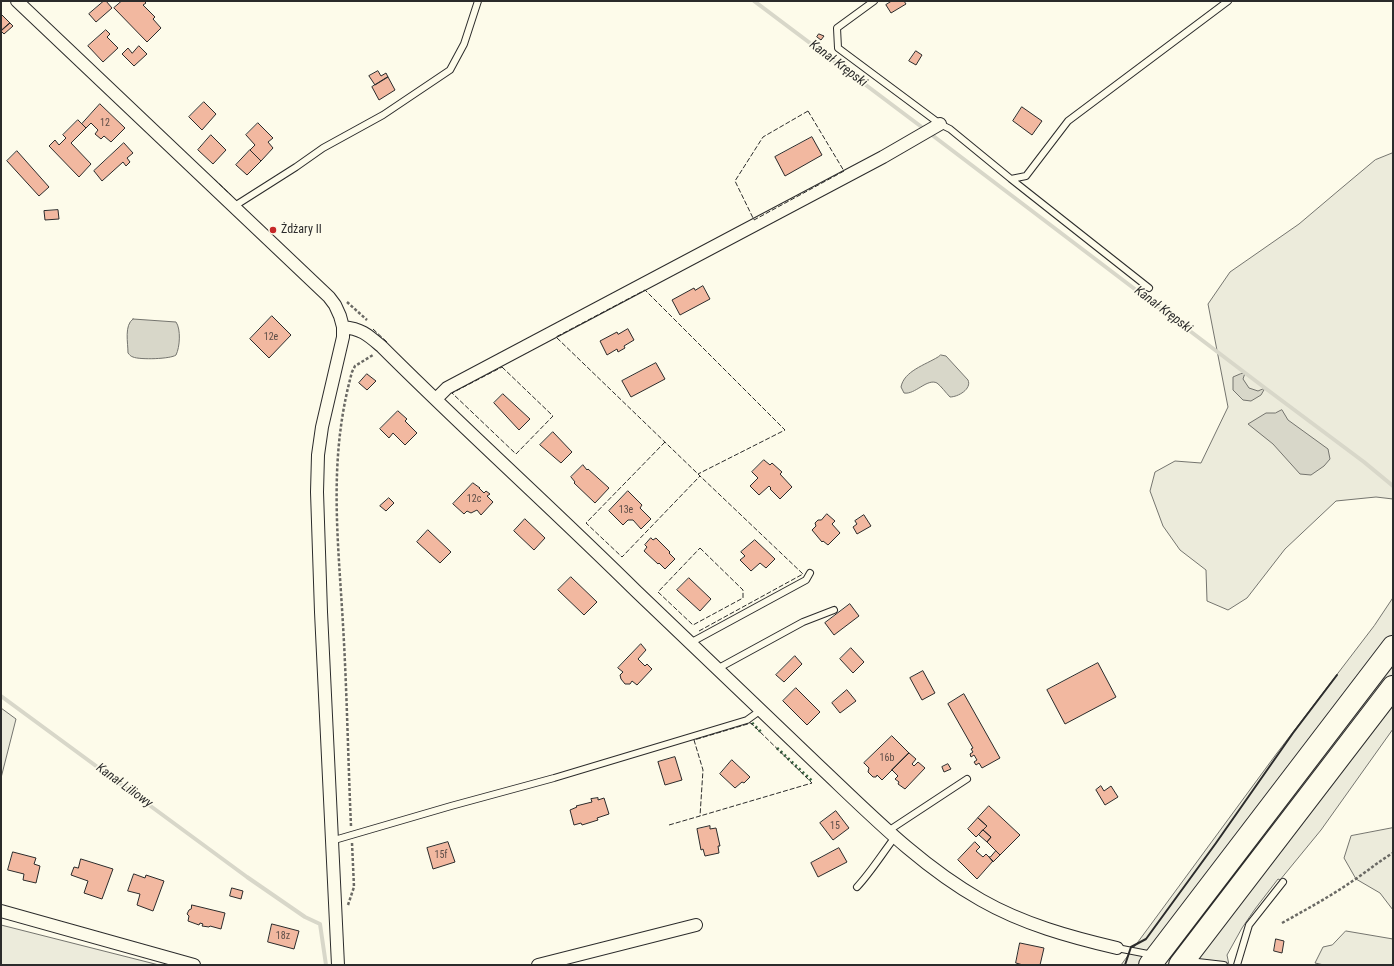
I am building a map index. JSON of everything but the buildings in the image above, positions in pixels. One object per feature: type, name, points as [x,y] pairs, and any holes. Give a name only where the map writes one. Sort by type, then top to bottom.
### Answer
[{"type":"highway","points":[[1168,960],[1393,647]]},
{"type":"highway","points":[[1168,960],[1393,686]]},
{"type":"street","points":[[17,1],[329,298],[338,311],[343,327],[341,348],[322,427],[318,455],[317,492],[331,841],[338,965]]},
{"type":"street","points":[[436,399],[447,388],[876,160],[940,124]]},
{"type":"street","points":[[343,327],[358,329],[364,332],[382,347],[891,834],[939,873],[955,884],[1002,910],[1046,929],[1117,948]]},
{"type":"street","points":[[1,911],[194,965]]},
{"type":"street","points":[[538,965],[696,924]]},
{"type":"lane","points":[[233,207],[323,148],[383,115],[450,70],[464,44],[478,1]]},
{"type":"lane","points":[[874,1],[838,28],[838,48],[940,124],[950,129],[1149,288]]},
{"type":"lane","points":[[1011,179],[1026,176],[1068,121],[1228,1]]},
{"type":"lane","points":[[690,643],[806,580],[810,573]]},
{"type":"lane","points":[[718,669],[802,622],[834,610]]},
{"type":"lane","points":[[331,841],[554,778],[747,720],[761,710]]},
{"type":"lane","points":[[857,888],[869,875],[891,834],[966,779]]},
{"type":"lane","points":[[1237,965],[1249,925],[1283,882]]},
{"type":"lane","points":[[1117,948],[1168,960],[1224,965]]},
{"type":"path","points":[[348,910],[348,903],[354,887],[343,626],[338,552],[336,487],[338,448],[342,417],[353,369],[382,347]]},
{"type":"path","points":[[1282,923],[1326,899],[1356,879],[1379,861],[1393,853]]},
{"type":"shaded area","points":[[1393,153],[1393,499],[1376,497],[1336,501],[1285,549],[1247,598],[1228,610],[1207,601],[1206,570],[1180,550],[1163,526],[1150,491],[1155,472],[1175,461],[1201,463],[1228,407],[1208,304],[1230,272],[1299,224],[1375,160]]},
{"type":"shaded area","points":[[133,319],[176,322],[179,329],[179,338],[176,355],[155,359],[142,359],[131,356],[128,353],[127,330],[128,325]]},
{"type":"shaded area","points":[[941,355],[946,356],[968,380],[968,386],[964,392],[957,396],[950,397],[939,384],[933,382],[925,384],[912,392],[904,393],[901,387],[906,377],[916,369]]},
{"type":"shaded area","points":[[1245,373],[1243,379],[1249,388],[1258,391],[1265,388],[1261,395],[1251,401],[1243,400],[1233,390],[1233,377]]},
{"type":"shaded area","points":[[1282,410],[1288,420],[1328,449],[1330,459],[1324,466],[1311,475],[1300,474],[1273,444],[1248,424],[1266,413],[1275,413]]},
{"type":"shaded area","points":[[1393,598],[1393,729],[1321,830],[1280,880],[1278,879],[1255,909],[1242,928],[1227,955],[1229,965],[1121,965],[1277,753],[1374,626]]},
{"type":"shaded area","points":[[1,708],[16,719],[1,778]]},
{"type":"shaded area","points":[[1393,828],[1393,910],[1380,893],[1356,879],[1344,858],[1351,836]]},
{"type":"shaded area","points":[[1,925],[159,965],[1,965]]},
{"type":"shaded area","points":[[1346,931],[1393,939],[1393,965],[1324,965],[1315,963],[1323,947],[1332,945]]},
{"type":"waterway","name":"Kanał Krępski","points":[[754,1],[923,128]]},
{"type":"waterway","name":"Kanał Krępski","points":[[932,135],[1364,462],[1393,486]]},
{"type":"waterway","name":"Kanał Liliowy","points":[[1,696],[247,877],[305,917],[320,924],[326,965]]},
{"type":"hedge","points":[[752,723],[761,732]]},
{"type":"hedge","points":[[777,748],[813,782]]},
{"type":"fence","points":[[808,111],[844,171],[754,220],[735,181],[763,137],[808,111]]},
{"type":"fence","points":[[214,179],[231,195]]},
{"type":"fence","points":[[665,442],[586,523],[622,557],[700,476],[698,474],[556,337],[645,290],[785,430],[698,474]]},
{"type":"fence","points":[[373,329],[387,342]]},
{"type":"fence","points":[[502,367],[553,416],[516,454],[452,393],[502,367]]},
{"type":"fence","points":[[699,631],[803,574],[700,476]]},
{"type":"fence","points":[[700,548],[743,590],[743,598],[693,625],[658,592],[700,548]]},
{"type":"fence","points":[[669,825],[700,816],[703,770],[694,740],[751,723],[812,783],[700,816]]},
{"type":"wall","points":[[1125,965],[1131,947],[1146,939],[1216,843],[1293,733],[1337,675]]},
{"type":"place","name":"Żdżary II","points":[[273,230]]}]
